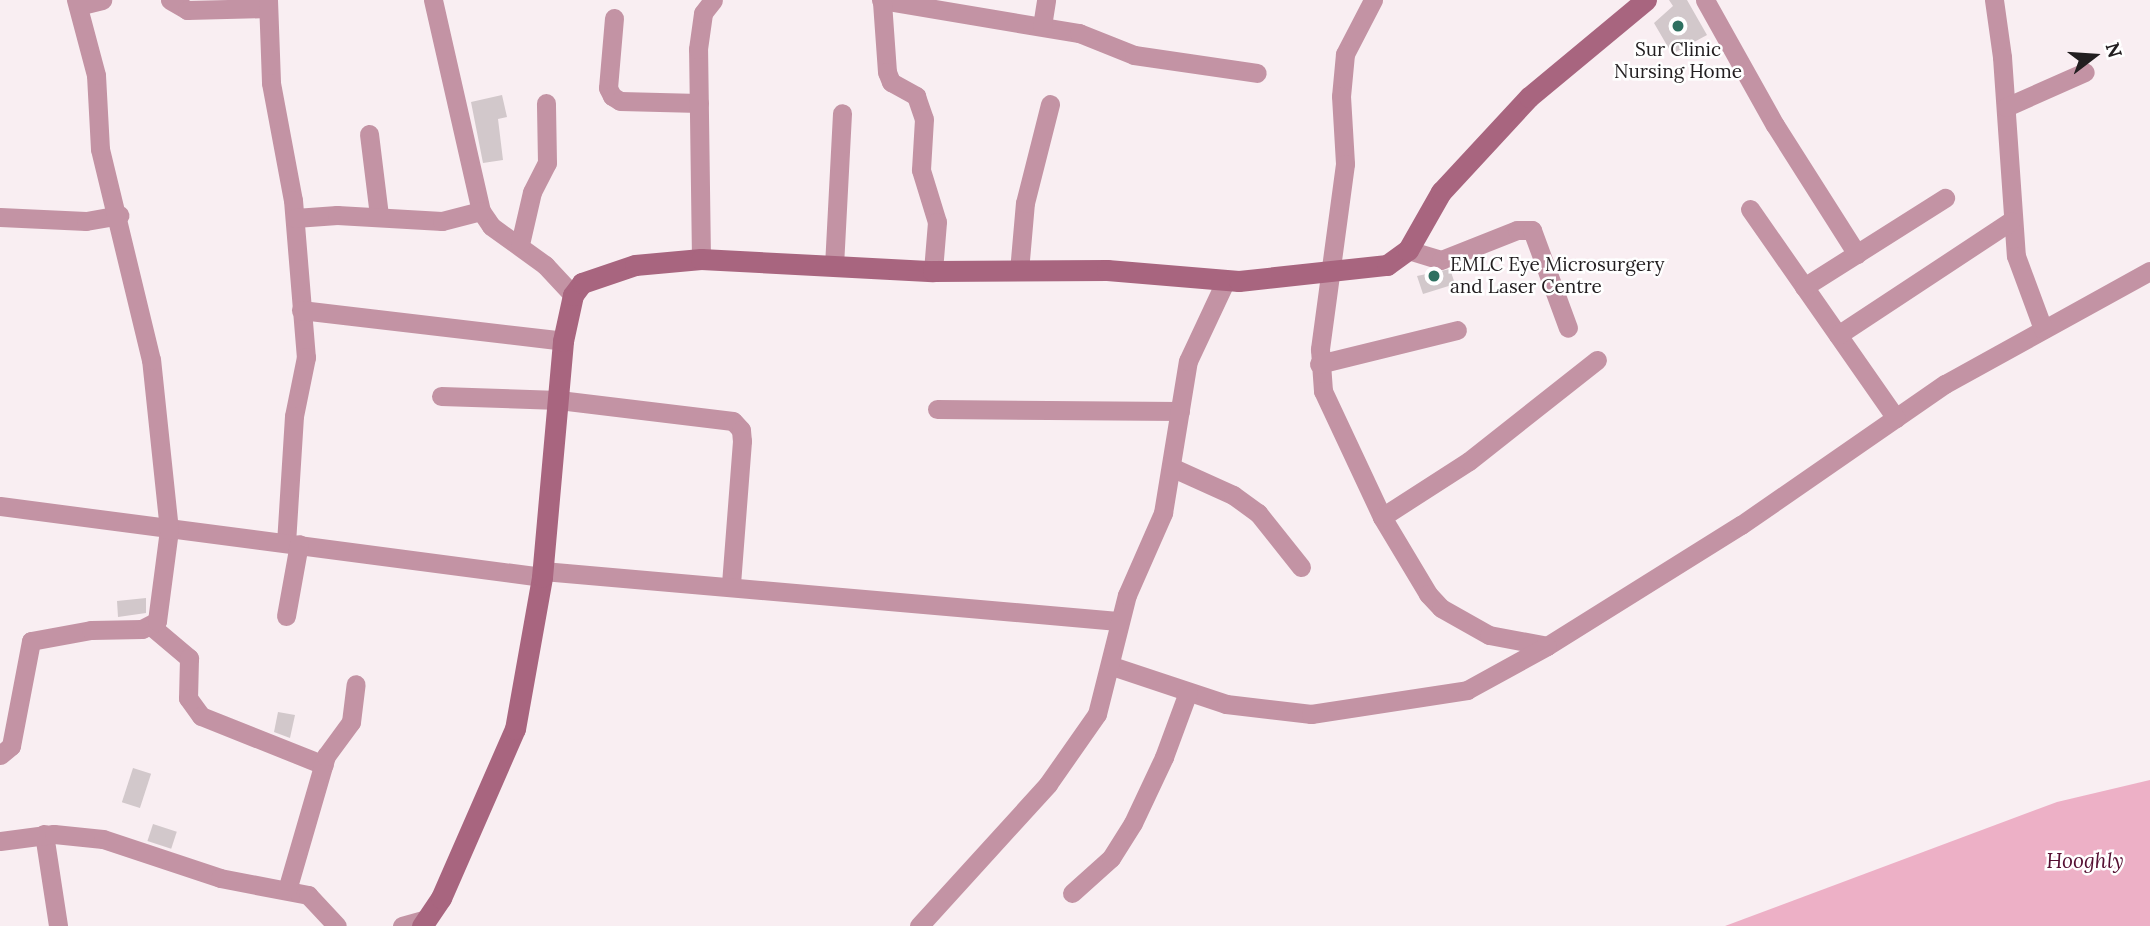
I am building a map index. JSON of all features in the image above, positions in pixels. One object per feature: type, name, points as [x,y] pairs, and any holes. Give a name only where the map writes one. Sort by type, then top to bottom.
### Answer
[{"type":"main road","points":[[425,922],[515,729],[542,574],[563,341],[573,295],[582,283],[600,274],[701,259],[933,271],[1107,270],[1226,280],[1331,275],[1387,265],[1408,250],[1441,192],[1520,106],[1646,0]]},
{"type":"street","points":[[102,0],[77,3],[96,75],[97,133],[119,215],[135,305],[151,360],[169,530],[160,610],[151,626]]},
{"type":"street","points":[[170,0],[187,10],[267,4],[271,83],[295,218],[306,356],[294,416],[292,543],[286,616]]},
{"type":"street","points":[[433,0],[481,211],[491,226],[520,244],[573,295]]},
{"type":"street","points":[[701,259],[699,30],[712,0]]},
{"type":"street","points":[[1042,26],[1046,0]]},
{"type":"street","points":[[1373,0],[1345,54],[1341,96],[1345,164],[1319,364],[1323,391],[1382,517],[1427,594],[1441,608],[1489,635],[1547,646]]},
{"type":"street","points":[[1704,0],[1755,83],[1763,106],[1857,254]]},
{"type":"street","points":[[1994,0],[2006,107],[2011,221],[2016,256],[2043,329]]},
{"type":"street","points":[[933,271],[937,222],[921,170],[924,118],[916,96],[891,82],[887,72],[881,1],[1042,26],[1094,38],[1134,55],[1257,73]]},
{"type":"street","points":[[614,18],[608,88],[612,96],[620,101],[699,103]]},
{"type":"street","points":[[2006,107],[2085,72]]},
{"type":"street","points":[[520,244],[532,192],[548,163],[546,103]]},
{"type":"street","points":[[1019,271],[1026,203],[1050,104]]},
{"type":"street","points":[[834,266],[842,113]]},
{"type":"street","points":[[369,134],[379,216]]},
{"type":"street","points":[[1804,287],[1945,198]]},
{"type":"street","points":[[1750,209],[1896,418]]},
{"type":"street","points":[[295,218],[379,216],[442,221],[481,211]]},
{"type":"street","points":[[0,217],[86,221],[119,215]]},
{"type":"street","points":[[1838,335],[2011,221]]},
{"type":"street","points":[[1408,250],[1441,260],[1517,230],[1532,230],[1568,328]]},
{"type":"street","points":[[1112,666],[1252,710],[1311,714],[1467,691],[1547,646],[1741,525],[1945,384],[2150,271]]},
{"type":"street","points":[[919,926],[1078,747],[1097,714],[1112,666],[1118,621],[1163,513],[1188,361],[1226,280]]},
{"type":"street","points":[[301,310],[563,341]]},
{"type":"street","points":[[1319,364],[1457,330]]},
{"type":"street","points":[[1382,517],[1469,461],[1597,360]]},
{"type":"street","points":[[441,396],[559,400],[726,419],[738,425],[742,441],[731,585]]},
{"type":"street","points":[[937,409],[1180,411]]},
{"type":"street","points":[[1171,467],[1233,495],[1258,513],[1301,567]]},
{"type":"street","points":[[0,506],[169,530],[542,574],[731,585],[913,606],[1118,621]]},
{"type":"street","points":[[0,755],[11,746],[31,641],[91,630],[151,626],[189,658],[188,698],[201,716],[324,765]]},
{"type":"street","points":[[287,890],[324,765],[351,722],[356,684]]},
{"type":"street","points":[[1072,893],[1111,858],[1133,823],[1164,757],[1188,692]]},
{"type":"street","points":[[44,834],[58,926]]},
{"type":"street","points":[[0,841],[44,834],[103,839],[220,878],[308,895],[322,917],[337,926]]},
{"type":"street","points":[[402,926],[425,922]]},
{"type":"water","name":"Hooghly","points":[[2150,780],[2150,926],[1725,926],[2057,802]]},
{"type":"building","points":[[1669,0],[1687,0],[1707,35],[1672,54],[1654,23],[1673,6]]},
{"type":"building","points":[[502,95],[507,117],[498,119],[503,160],[483,163],[471,102]]},
{"type":"building","points":[[1450,269],[1455,284],[1423,294],[1417,276]]},
{"type":"building","points":[[146,598],[146,613],[118,617],[117,601]]},
{"type":"building","points":[[278,712],[295,715],[290,738],[274,732]]},
{"type":"building","points":[[133,768],[151,774],[140,808],[122,802]]},
{"type":"building","points":[[153,824],[177,832],[171,849],[147,841]]},
{"type":"place","name":"Sur Clinic Nursing Home","points":[[1678,26]]},
{"type":"place","name":"EMLC Eye Microsurgery and Laser Centre","points":[[1434,276]]}]
